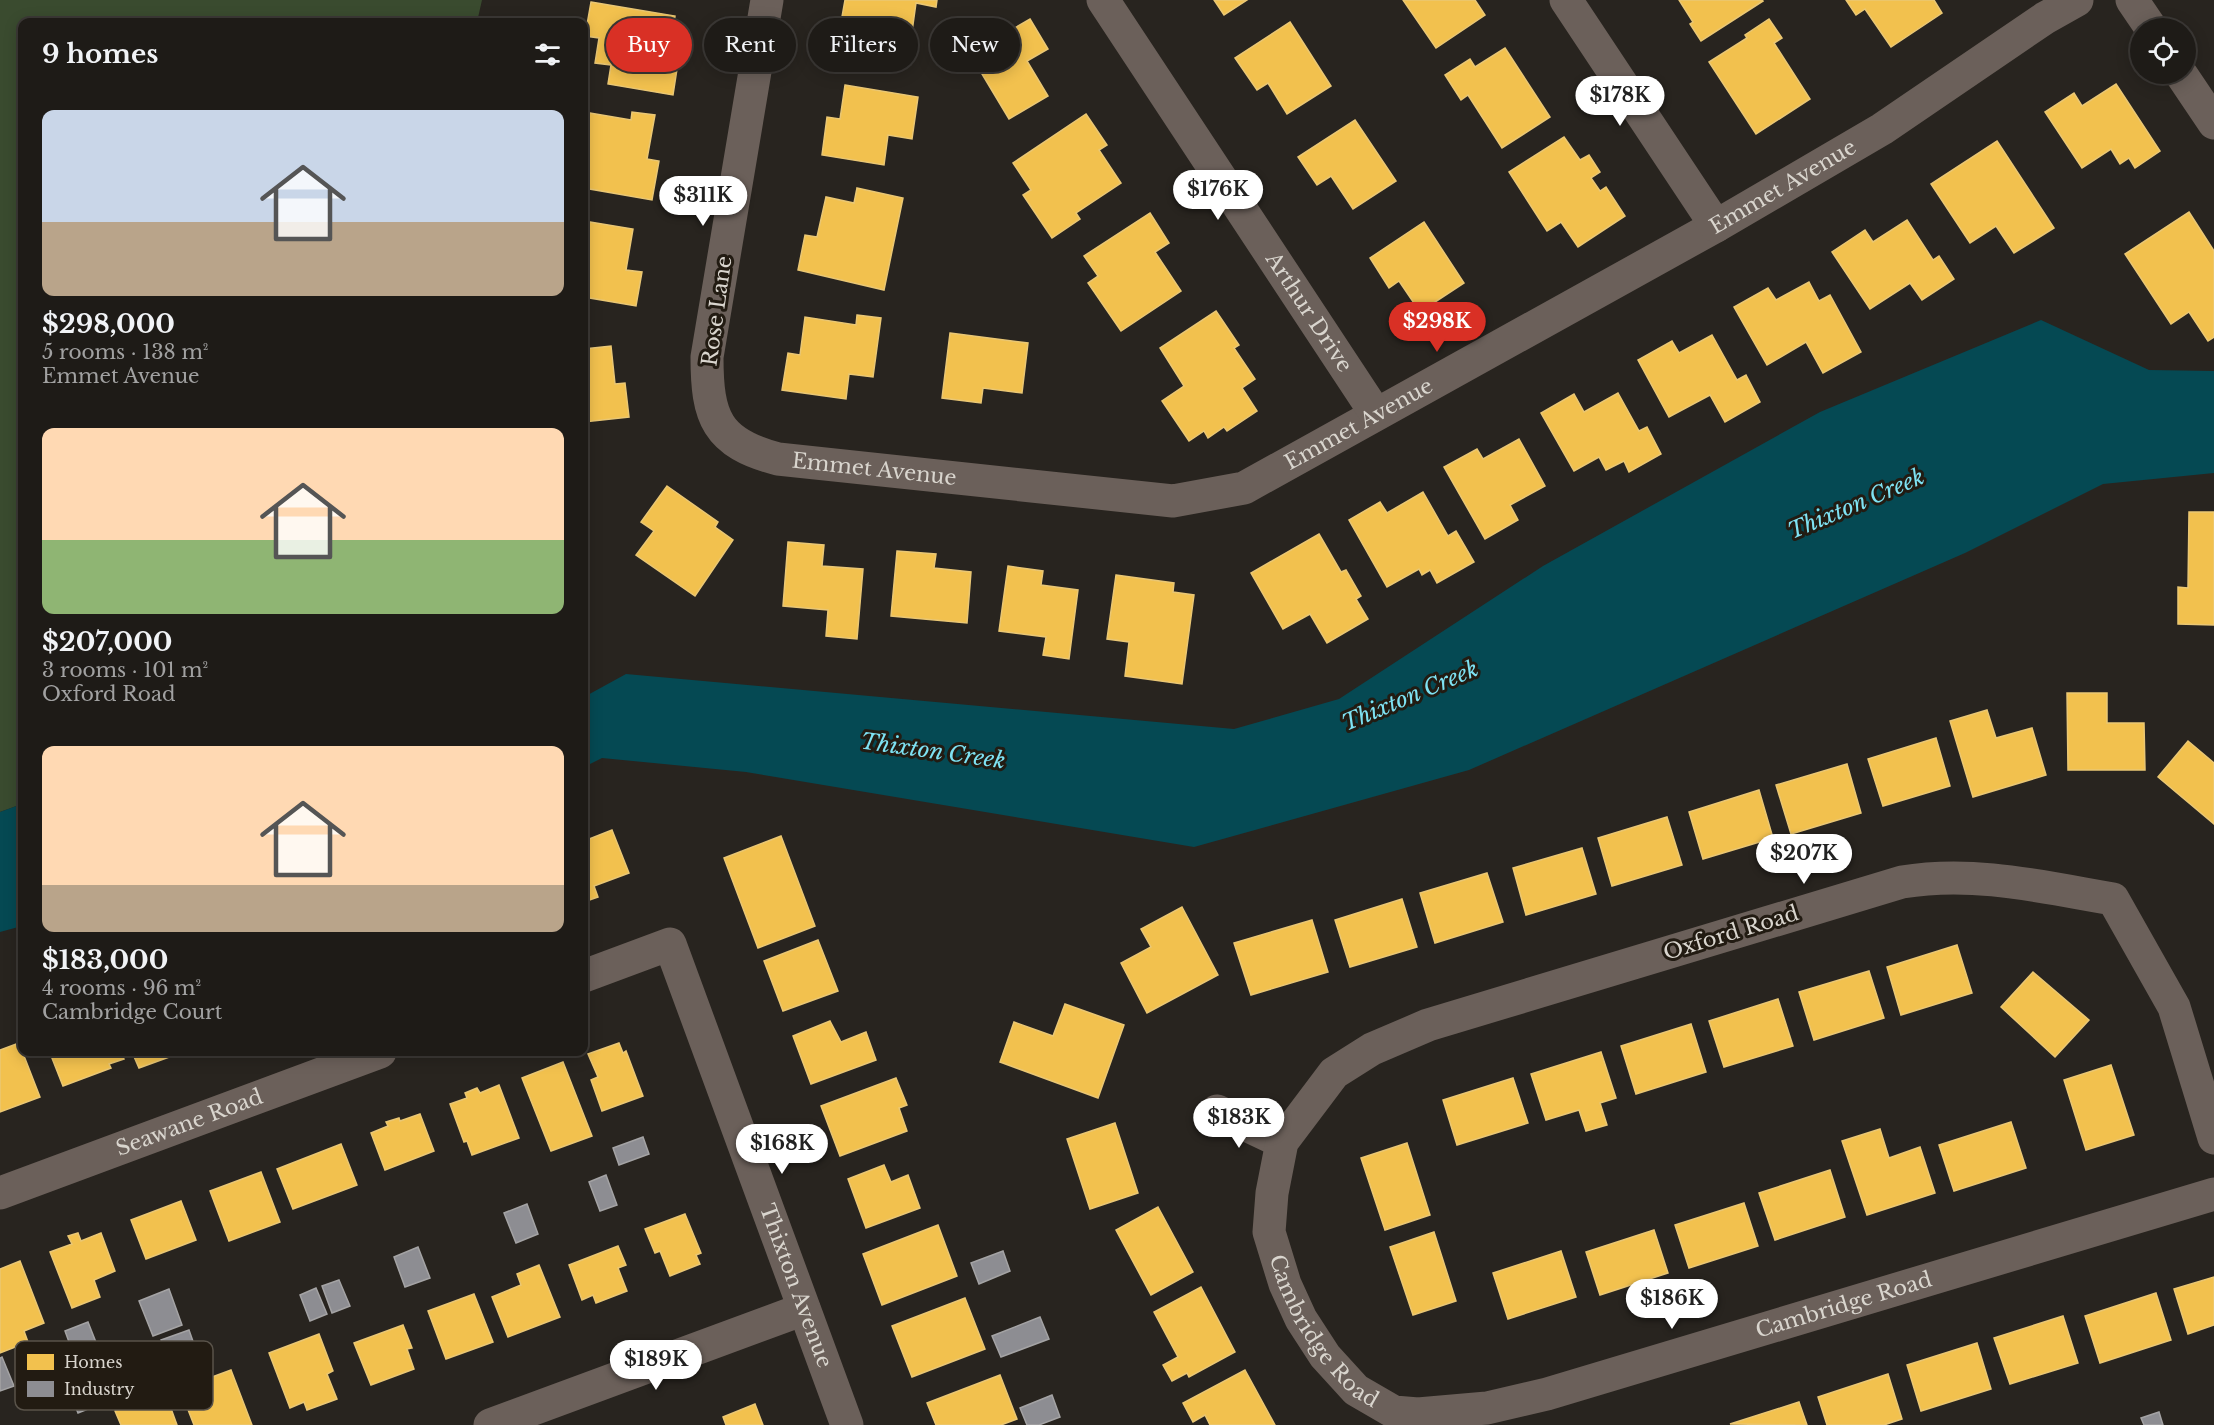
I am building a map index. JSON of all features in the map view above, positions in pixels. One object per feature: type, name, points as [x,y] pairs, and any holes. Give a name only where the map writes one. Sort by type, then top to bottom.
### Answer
[{"type":"street","name":"Rose Lane","points":[[729,439],[713,416],[707,389],[707,357],[767,0]]},
{"type":"street","name":"Arthur Drive","points":[[1103,0],[1376,414]]},
{"type":"street","points":[[1566,0],[1716,226]]},
{"type":"street","name":"Emmet Avenue","points":[[729,439],[755,453],[778,459],[1173,501],[1244,488],[1716,226],[1882,129],[2039,9],[2077,0]]},
{"type":"street","points":[[2132,0],[2144,18]]},
{"type":"street","points":[[2188,84],[2214,123]]},
{"type":"street","name":"Oxford Road","points":[[1282,1142],[1334,1073],[1372,1049],[1428,1025],[1902,882],[1931,877],[1987,878],[2113,899],[2174,1007],[2214,1138]]},
{"type":"street","name":"Thixton Avenue","points":[[588,974],[669,944],[847,1425]]},
{"type":"street","name":"Seawane Road","points":[[0,1193],[369,1056]]},
{"type":"street","points":[[1217,1111],[1282,1142]]},
{"type":"street","name":"Cambridge Road","points":[[1282,1142],[1272,1193],[1269,1232],[1285,1284],[1301,1319],[1325,1356],[1356,1390],[1394,1412],[1418,1414],[1487,1408],[1547,1394],[2214,1194]]},
{"type":"street","points":[[490,1425],[804,1309]]},
{"type":"green space","points":[[0,0],[482,0],[478,18],[18,18],[18,805],[0,812]]},
{"type":"water","name":"Thixton Creek","points":[[2041,320],[2149,370],[2214,371],[2214,473],[2103,484],[1965,553],[1469,770],[1194,847],[746,772],[602,758],[588,765],[588,695],[626,674],[1234,729],[1339,699],[1543,566],[1820,412]]},
{"type":"water","points":[[18,805],[18,927],[0,932],[0,812]]},
{"type":"building: Homes","points":[[845,0],[937,0],[936,7],[916,3],[914,18],[842,18]]},
{"type":"building: Homes","points":[[1214,0],[1247,0],[1224,15]]},
{"type":"building: Homes","points":[[1403,0],[1475,0],[1485,15],[1436,48]]},
{"type":"building: Homes","points":[[1679,0],[1763,1],[1701,41],[1690,24],[1693,22]]},
{"type":"building: Homes","points":[[1846,0],[1934,0],[1942,13],[1891,47],[1865,9],[1856,15]]},
{"type":"building: Homes","points":[[591,2],[675,16],[675,18],[606,18],[606,64],[595,63],[599,38],[588,36]]},
{"type":"building: Homes","points":[[1030,19],[1048,49],[1027,61],[1048,96],[1009,119],[981,72],[1020,72],[1020,25]]},
{"type":"building: Homes","points":[[1769,19],[1782,38],[1774,43],[1810,99],[1756,134],[1709,62],[1747,38],[1745,35]]},
{"type":"building: Homes","points":[[1290,22],[1331,86],[1287,114],[1268,83],[1257,90],[1235,58]]},
{"type":"building: Homes","points":[[1505,48],[1550,117],[1502,148],[1468,95],[1461,100],[1445,75],[1470,59],[1475,67]]},
{"type":"building: Homes","points":[[610,72],[677,72],[673,95],[608,84]]},
{"type":"building: Homes","points":[[2116,84],[2160,151],[2135,168],[2129,158],[2120,164],[2111,149],[2082,168],[2045,112],[2074,93],[2082,106]]},
{"type":"building: Homes","points":[[845,85],[918,97],[912,139],[888,135],[884,165],[822,155],[827,117],[840,119]]},
{"type":"building: Homes","points":[[632,112],[655,115],[647,159],[659,161],[652,200],[588,189],[588,113],[631,120]]},
{"type":"building: Homes","points":[[1086,114],[1107,145],[1099,150],[1121,183],[1076,213],[1080,219],[1052,238],[1023,195],[1031,190],[1013,163]]},
{"type":"building: Homes","points":[[1355,120],[1396,181],[1353,209],[1331,176],[1317,185],[1298,157]]},
{"type":"building: Homes","points":[[1564,137],[1580,160],[1589,155],[1600,172],[1591,178],[1600,191],[1606,187],[1625,216],[1578,247],[1561,222],[1547,231],[1509,172]]},
{"type":"building: Homes","points":[[1997,141],[2054,228],[2014,253],[1996,226],[1970,243],[1931,184]]},
{"type":"building: Homes","points":[[857,188],[903,198],[884,290],[798,270],[805,235],[817,237],[826,197],[854,203]]},
{"type":"building: Homes","points":[[2189,212],[2214,251],[2214,337],[2208,341],[2189,312],[2171,324],[2125,254]]},
{"type":"building: Homes","points":[[1150,213],[1169,243],[1155,252],[1181,291],[1121,331],[1088,283],[1098,276],[1084,256]]},
{"type":"building: Homes","points":[[1907,220],[1933,260],[1939,256],[1954,279],[1922,300],[1910,283],[1870,309],[1832,252],[1865,230],[1873,242]]},
{"type":"building: Homes","points":[[588,222],[633,229],[626,270],[642,272],[636,306],[588,298]]},
{"type":"building: Homes","points":[[1424,222],[1464,283],[1420,312],[1399,281],[1389,288],[1370,258]]},
{"type":"building: Homes","points":[[1809,282],[1819,301],[1830,295],[1861,352],[1823,373],[1806,342],[1767,365],[1734,307],[1768,288],[1776,300]]},
{"type":"building: Homes","points":[[1216,311],[1239,345],[1234,348],[1255,379],[1242,388],[1257,411],[1227,431],[1224,427],[1208,438],[1204,431],[1189,441],[1162,401],[1184,386],[1160,348]]},
{"type":"building: Homes","points":[[857,315],[881,318],[873,377],[849,374],[846,399],[782,390],[788,353],[800,355],[805,317],[856,325]]},
{"type":"building: Homes","points":[[950,333],[1028,343],[1022,393],[983,388],[981,403],[942,398]]},
{"type":"building: Homes","points":[[1712,335],[1737,380],[1746,375],[1760,402],[1725,422],[1710,395],[1669,417],[1638,360],[1672,341],[1679,353]]},
{"type":"building: Homes","points":[[611,346],[615,384],[625,383],[629,417],[588,422],[588,349]]},
{"type":"building: Homes","points":[[1618,393],[1639,431],[1647,427],[1661,454],[1629,472],[1624,461],[1606,470],[1599,457],[1574,471],[1541,413],[1574,394],[1584,412]]},
{"type":"building: Homes","points":[[1519,439],[1545,486],[1510,505],[1518,520],[1485,539],[1444,467],[1477,449],[1483,459]]},
{"type":"building: Homes","points":[[667,486],[718,522],[715,527],[733,540],[695,596],[636,555],[654,531],[641,522]]},
{"type":"building: Homes","points":[[1423,492],[1448,536],[1456,531],[1474,562],[1437,583],[1430,570],[1422,575],[1419,569],[1387,587],[1349,520],[1380,502],[1387,513]]},
{"type":"building: Homes","points":[[2189,512],[2214,512],[2214,625],[2178,624],[2178,587],[2188,588]]},
{"type":"building: Homes","points":[[1319,534],[1341,572],[1346,570],[1361,596],[1356,599],[1368,619],[1327,643],[1310,614],[1283,629],[1251,573]]},
{"type":"building: Homes","points":[[788,542],[824,545],[822,566],[863,569],[857,639],[826,636],[828,610],[783,606]]},
{"type":"building: Homes","points":[[897,551],[936,554],[934,568],[971,572],[967,623],[891,616]]},
{"type":"building: Homes","points":[[1008,566],[1043,571],[1041,585],[1078,590],[1069,659],[1043,655],[1046,637],[999,631]]},
{"type":"building: Homes","points":[[1116,575],[1174,583],[1173,592],[1194,595],[1182,684],[1125,676],[1129,642],[1107,639]]},
{"type":"building: Homes","points":[[2067,693],[2107,693],[2107,723],[2144,723],[2145,770],[2068,770]]},
{"type":"building: Homes","points":[[1987,710],[1996,738],[2032,728],[2046,775],[1973,797],[1950,721]]},
{"type":"building: Homes","points":[[1936,738],[1950,786],[1883,806],[1868,759]]},
{"type":"building: Homes","points":[[2188,741],[2214,763],[2214,824],[2158,777]]},
{"type":"building: Homes","points":[[1847,764],[1861,813],[1791,834],[1776,785]]},
{"type":"building: Homes","points":[[1759,790],[1773,838],[1703,859],[1689,812]]},
{"type":"building: Homes","points":[[1667,817],[1682,865],[1612,886],[1598,838]]},
{"type":"building: Homes","points":[[612,830],[629,873],[594,886],[598,897],[588,901],[588,839]]},
{"type":"building: Homes","points":[[781,836],[815,926],[758,948],[724,858]]},
{"type":"building: Homes","points":[[1582,848],[1596,894],[1526,915],[1513,868]]},
{"type":"building: Homes","points":[[1487,873],[1503,922],[1435,943],[1420,893]]},
{"type":"building: Homes","points":[[1402,899],[1417,947],[1350,967],[1335,920]]},
{"type":"building: Homes","points":[[1182,907],[1218,975],[1147,1013],[1121,963],[1151,947],[1141,929]]},
{"type":"building: Homes","points":[[1312,920],[1328,972],[1251,995],[1234,943]]},
{"type":"building: Homes","points":[[818,940],[838,991],[783,1011],[764,961]]},
{"type":"building: Homes","points":[[1957,945],[1972,993],[1901,1015],[1887,967]]},
{"type":"building: Homes","points":[[1869,971],[1884,1018],[1814,1040],[1799,992]]},
{"type":"building: Homes","points":[[2033,972],[2089,1020],[2055,1057],[2001,1007]]},
{"type":"building: Homes","points":[[1778,999],[1793,1046],[1724,1067],[1709,1021]]},
{"type":"building: Homes","points":[[1065,1004],[1124,1025],[1098,1098],[1000,1062],[1014,1022],[1053,1036]]},
{"type":"building: Homes","points":[[830,1021],[841,1042],[866,1032],[876,1060],[811,1084],[793,1036]]},
{"type":"building: Homes","points":[[1691,1024],[1706,1072],[1636,1094],[1621,1046]]},
{"type":"building: Homes","points":[[18,1043],[18,1056],[24,1056],[40,1097],[0,1112],[0,1050]]},
{"type":"building: Homes","points":[[619,1043],[623,1053],[626,1051],[643,1096],[602,1111],[591,1080],[598,1077],[588,1054]]},
{"type":"building: Homes","points":[[1601,1052],[1616,1098],[1600,1103],[1607,1125],[1586,1131],[1579,1110],[1546,1120],[1531,1074]]},
{"type":"building: Homes","points":[[51,1056],[123,1056],[124,1059],[109,1064],[111,1068],[63,1086]]},
{"type":"building: Homes","points":[[134,1056],[172,1056],[139,1068]]},
{"type":"building: Homes","points":[[563,1062],[592,1136],[551,1151],[522,1078]]},
{"type":"building: Homes","points":[[2111,1065],[2134,1135],[2086,1150],[2064,1080]]},
{"type":"building: Homes","points":[[896,1078],[907,1105],[899,1108],[907,1131],[840,1156],[821,1106]]},
{"type":"building: Homes","points":[[1513,1078],[1528,1123],[1457,1145],[1443,1100]]},
{"type":"building: Homes","points":[[499,1085],[519,1138],[472,1155],[467,1141],[464,1142],[450,1104],[467,1098],[465,1093],[477,1088],[480,1093]]},
{"type":"building: Homes","points":[[420,1114],[434,1151],[385,1170],[371,1133],[388,1126],[386,1122],[399,1118],[400,1121]]},
{"type":"building: Homes","points":[[2011,1122],[2026,1168],[1954,1191],[1939,1145]]},
{"type":"building: Homes","points":[[1115,1123],[1138,1193],[1090,1209],[1067,1139]]},
{"type":"building: Homes","points":[[1880,1129],[1889,1158],[1920,1147],[1935,1193],[1867,1215],[1842,1141]]},
{"type":"building: Homes","points":[[1407,1143],[1430,1215],[1385,1230],[1361,1158]]},
{"type":"building: Homes","points":[[341,1144],[357,1185],[293,1209],[277,1169]]},
{"type":"building: Homes","points":[[884,1165],[891,1182],[908,1175],[920,1208],[866,1228],[848,1179]]},
{"type":"building: Homes","points":[[1830,1170],[1845,1217],[1775,1240],[1759,1193]]},
{"type":"building: Homes","points":[[261,1172],[280,1222],[229,1241],[210,1191]]},
{"type":"building: Homes","points":[[181,1201],[196,1240],[146,1259],[131,1220]]},
{"type":"building: Homes","points":[[1744,1203],[1758,1246],[1689,1268],[1675,1225]]},
{"type":"building: Homes","points":[[1158,1207],[1193,1272],[1151,1295],[1116,1230]]},
{"type":"building: Homes","points":[[685,1214],[701,1253],[696,1255],[700,1264],[670,1276],[660,1251],[655,1253],[645,1229]]},
{"type":"building: Homes","points":[[938,1225],[957,1276],[882,1305],[863,1254]]},
{"type":"building: Homes","points":[[1654,1230],[1668,1273],[1600,1295],[1586,1252]]},
{"type":"building: Homes","points":[[1434,1232],[1456,1301],[1413,1315],[1390,1247]]},
{"type":"building: Homes","points":[[78,1233],[81,1241],[101,1233],[115,1271],[94,1280],[100,1297],[72,1308],[50,1252],[72,1244],[68,1236]]},
{"type":"building: Homes","points":[[618,1246],[626,1265],[618,1268],[627,1291],[596,1303],[593,1295],[582,1300],[569,1265]]},
{"type":"building: Homes","points":[[1561,1251],[1576,1297],[1508,1319],[1493,1273]]},
{"type":"building: Homes","points":[[20,1261],[44,1323],[24,1331],[28,1341],[15,1341],[15,1347],[0,1353],[0,1269]]},
{"type":"building: Homes","points":[[539,1265],[560,1317],[508,1337],[492,1297],[521,1285],[517,1274]]},
{"type":"building: Homes","points":[[2214,1277],[2214,1325],[2188,1334],[2174,1289]]},
{"type":"building: Homes","points":[[1201,1287],[1235,1352],[1189,1377],[1187,1373],[1172,1381],[1163,1365],[1178,1357],[1154,1312]]},
{"type":"building: Homes","points":[[2156,1293],[2171,1340],[2100,1363],[2085,1316]]},
{"type":"building: Homes","points":[[474,1294],[493,1342],[446,1359],[428,1311]]},
{"type":"building: Homes","points":[[965,1298],[985,1349],[912,1377],[892,1326]]},
{"type":"building: Homes","points":[[2063,1316],[2078,1363],[2010,1384],[1994,1338]]},
{"type":"building: Homes","points":[[403,1325],[412,1348],[407,1349],[414,1369],[371,1385],[354,1343]]},
{"type":"building: Homes","points":[[319,1334],[333,1371],[327,1374],[337,1399],[307,1410],[304,1402],[290,1408],[269,1353]]},
{"type":"building: Homes","points":[[1977,1343],[1991,1389],[1921,1411],[1907,1365]]},
{"type":"building: Homes","points":[[231,1370],[252,1425],[194,1425],[188,1410],[213,1410],[213,1377]]},
{"type":"building: Homes","points":[[1245,1370],[1275,1425],[1210,1425],[1205,1415],[1193,1422],[1183,1403]]},
{"type":"building: Homes","points":[[1888,1374],[1902,1419],[1884,1425],[1827,1425],[1818,1397]]},
{"type":"building: Homes","points":[[1000,1375],[1017,1419],[1001,1425],[936,1425],[927,1403]]},
{"type":"building: Homes","points":[[1799,1402],[1807,1425],[1730,1424]]},
{"type":"building: Homes","points":[[755,1404],[763,1425],[726,1425],[723,1417]]},
{"type":"building: Homes","points":[[172,1410],[177,1425],[121,1425],[115,1411]]},
{"type":"building: Industry","points":[[643,1137],[649,1154],[619,1165],[613,1148]]},
{"type":"building: Industry","points":[[606,1175],[617,1205],[600,1211],[589,1182]]},
{"type":"building: Industry","points":[[527,1204],[538,1234],[516,1243],[504,1213]]},
{"type":"building: Industry","points":[[418,1247],[430,1278],[405,1287],[394,1257]]},
{"type":"building: Industry","points":[[1003,1251],[1010,1271],[979,1284],[971,1263]]},
{"type":"building: Industry","points":[[339,1280],[350,1306],[332,1313],[322,1286]]},
{"type":"building: Industry","points":[[316,1288],[327,1314],[310,1321],[300,1295]]},
{"type":"building: Industry","points":[[169,1289],[182,1325],[153,1336],[139,1301]]},
{"type":"building: Industry","points":[[1040,1317],[1049,1339],[1001,1357],[992,1336]]},
{"type":"building: Industry","points":[[88,1322],[95,1341],[69,1341],[65,1331]]},
{"type":"building: Industry","points":[[189,1330],[193,1341],[161,1341]]},
{"type":"building: Industry","points":[[2,1357],[14,1386],[0,1391],[0,1358]]},
{"type":"building: Industry","points":[[1052,1395],[1060,1417],[1039,1425],[1027,1425],[1020,1408]]},
{"type":"building: Industry","points":[[2159,1412],[2163,1425],[2144,1425],[2141,1418]]}]
